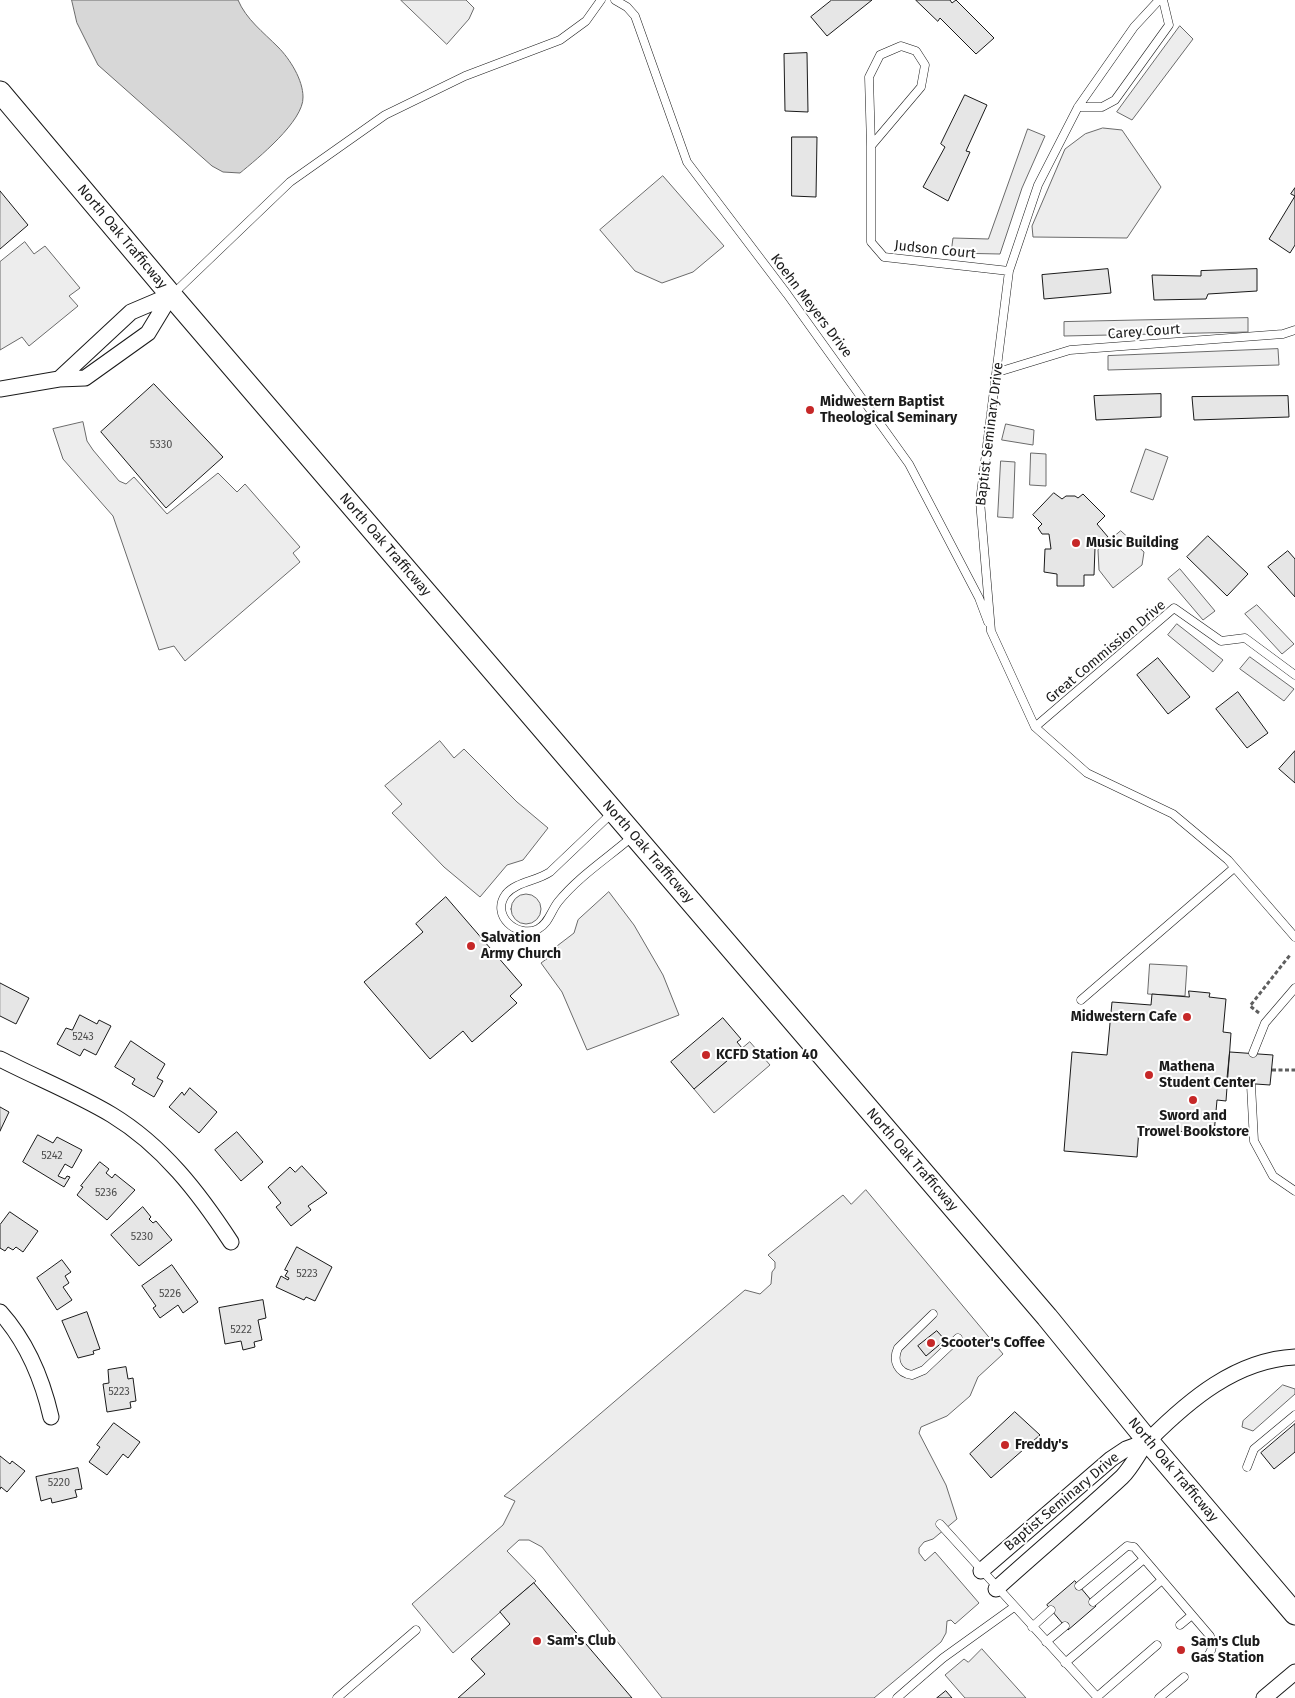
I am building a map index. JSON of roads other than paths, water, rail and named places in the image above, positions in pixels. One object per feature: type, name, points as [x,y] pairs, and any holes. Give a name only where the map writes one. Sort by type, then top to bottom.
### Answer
[{"type":"main road","name":"North Oak Trafficway","points":[[0,92],[171,295],[1047,1318],[1148,1441],[1295,1614]]},
{"type":"street","points":[[59,379],[131,312],[171,295]]},
{"type":"street","points":[[0,389],[59,379],[85,378],[148,333],[171,295]]},
{"type":"street","points":[[0,1059],[111,1115],[130,1128],[181,1173],[210,1209],[231,1242]]},
{"type":"street","points":[[0,1312],[16,1332],[34,1363],[46,1396],[50,1417]]},
{"type":"street","name":"Baptist Seminary Drive","points":[[996,1588],[1124,1475],[1148,1441],[1204,1391],[1234,1373],[1262,1362],[1295,1357]]},
{"type":"street","name":"Baptist Seminary Drive","points":[[980,1572],[1111,1459],[1126,1449],[1148,1441]]},
{"type":"street","points":[[1264,1698],[1295,1672]]},
{"type":"lane","points":[[171,295],[290,182],[385,115],[465,76],[560,40],[586,21],[601,0]]},
{"type":"lane","name":"Koehn Meyers Drive","points":[[614,0],[627,7],[635,16],[687,162],[787,294],[909,464],[979,598],[991,631]]},
{"type":"lane","name":"Baptist Seminary Drive","points":[[1159,0],[1134,27],[1078,107],[1038,185],[1009,271],[998,372],[980,501],[991,631],[1035,727],[1087,773],[1173,814],[1228,860],[1295,937]]},
{"type":"lane","points":[[1078,107],[1102,108],[1115,100],[1169,26],[1163,0]]},
{"type":"lane","name":"Judson Court","points":[[871,146],[921,87],[925,65],[916,52],[901,46],[880,55],[869,77],[871,242],[884,257],[1009,271]]},
{"type":"lane","name":"Carey Court","points":[[998,372],[1070,350],[1283,334],[1295,330]]},
{"type":"lane","name":"Great Commission Drive","points":[[1035,727],[1174,608],[1221,641],[1245,638],[1295,675]]},
{"type":"lane","points":[[614,812],[550,872],[539,879],[514,887],[507,892],[502,900],[502,912],[505,920],[522,932],[540,928],[567,892],[634,835]]},
{"type":"lane","points":[[1081,1000],[1234,868]]},
{"type":"lane","points":[[1253,1053],[1265,1023],[1295,988]]},
{"type":"lane","points":[[1251,1085],[1254,1141],[1273,1176],[1295,1191]]},
{"type":"lane","points":[[933,1314],[898,1348],[895,1363],[901,1371],[912,1375],[924,1370],[958,1338]]},
{"type":"lane","points":[[1247,1467],[1254,1449],[1295,1415]]},
{"type":"lane","points":[[940,1524],[980,1572],[1097,1698],[1157,1645]]},
{"type":"lane","points":[[1079,1586],[1127,1546],[1134,1547],[1210,1636],[1212,1651],[1207,1657]]},
{"type":"lane","points":[[1093,1602],[1144,1559]]},
{"type":"lane","points":[[1065,1663],[1162,1580]]},
{"type":"lane","points":[[896,1698],[943,1658],[1014,1607]]},
{"type":"lane","points":[[1032,1626],[1051,1610]]},
{"type":"lane","points":[[1180,1625],[1192,1615]]},
{"type":"lane","points":[[1046,1642],[1065,1626]]},
{"type":"lane","points":[[337,1698],[416,1630]]},
{"type":"lane","points":[[1159,1698],[1184,1677]]},
{"type":"place","name":"Midwestern Baptist Theological Seminary","points":[[810,410]]},
{"type":"place","name":"Music Building","points":[[1076,543]]},
{"type":"place","name":"Salvation Army Church","points":[[471,946]]},
{"type":"place","name":"Midwestern Cafe","points":[[1187,1017]]},
{"type":"place","name":"KCFD Station 40","points":[[706,1055]]},
{"type":"place","name":"Mathena Student Center","points":[[1149,1075]]},
{"type":"place","name":"Sword and Trowel Bookstore","points":[[1193,1100]]},
{"type":"place","name":"Scooter's Coffee","points":[[931,1343]]},
{"type":"place","name":"Freddy's","points":[[1005,1445]]},
{"type":"place","name":"Sam's Club","points":[[537,1641]]},
{"type":"place","name":"Sam's Club Gas Station","points":[[1181,1650]]}]
